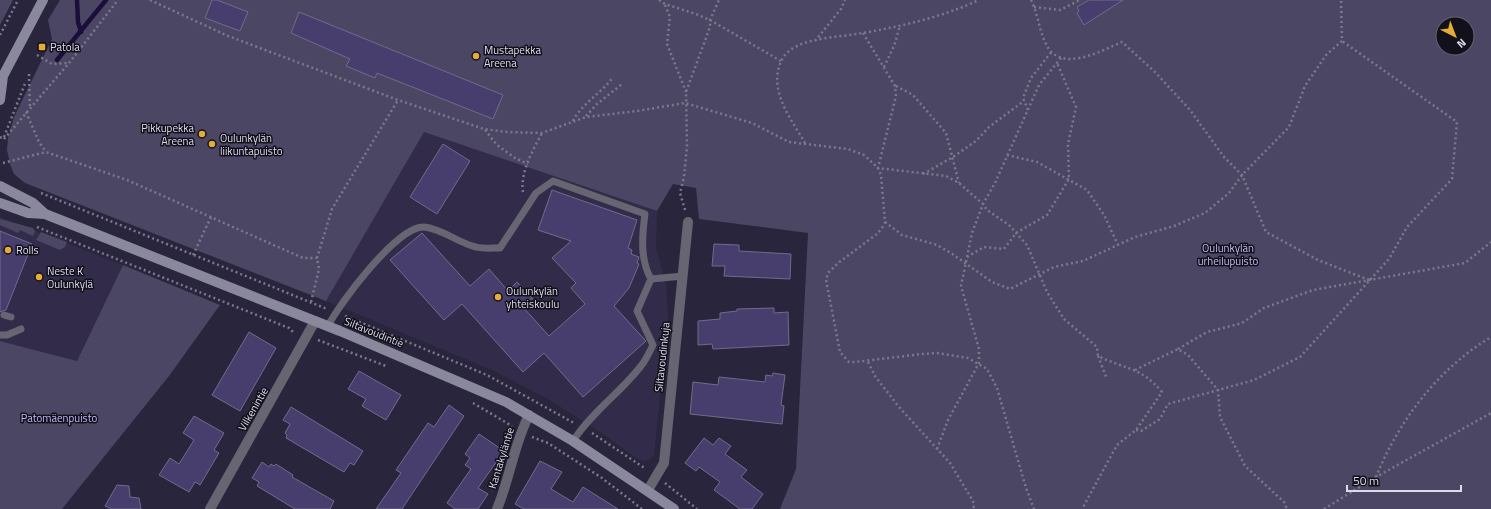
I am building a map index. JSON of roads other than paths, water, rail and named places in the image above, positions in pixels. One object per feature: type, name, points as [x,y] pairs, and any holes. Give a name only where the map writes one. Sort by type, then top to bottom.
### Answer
[{"type":"main road","points":[[0,100],[2,77],[43,0]]},
{"type":"main road","name":"Siltavoudintie","points":[[0,186],[33,203],[45,214]]},
{"type":"main road","name":"Siltavoudintie","points":[[0,203],[28,213],[45,214],[328,326],[481,390],[530,415],[573,440],[674,509]]},
{"type":"street","name":"Siltavoudinkuja","points":[[648,490],[664,463],[688,222]]},
{"type":"street","name":"Vilkenintie","points":[[210,509],[315,321]]},
{"type":"street","name":"Kantakyläntie","points":[[497,509],[504,492],[521,431],[530,415]]},
{"type":"lane","points":[[328,326],[335,312],[387,249],[416,229],[422,227],[436,229],[476,248],[500,248],[536,193],[553,181],[645,214],[642,233],[645,268],[651,279]]},
{"type":"lane","points":[[651,279],[683,276]]},
{"type":"lane","points":[[573,440],[591,417],[642,366],[653,344],[637,311],[651,279]]},
{"type":"lane","points":[[0,335],[7,335],[21,329]]},
{"type":"waterway","points":[[77,0],[78,22],[81,32]]},
{"type":"waterway","points":[[57,60],[106,0]]},
{"type":"place","name":"Patola","points":[[42,47]]},
{"type":"place","name":"Mustapekka Areena","points":[[476,56]]},
{"type":"place","name":"Pikkupekka Areena","points":[[202,134]]},
{"type":"place","name":"Oulunkylän liikuntapuisto","points":[[212,144]]},
{"type":"place","name":"Rolls","points":[[8,250]]},
{"type":"place","name":"Neste K Oulunkylä","points":[[39,277]]},
{"type":"place","name":"Oulunkylän yhteiskoulu","points":[[498,297]]},
{"type":"park label","name":"Oulunkylän urheilupuisto","points":[[1228,254]]},
{"type":"park label","name":"Patomäenpuisto","points":[[59,418]]}]
